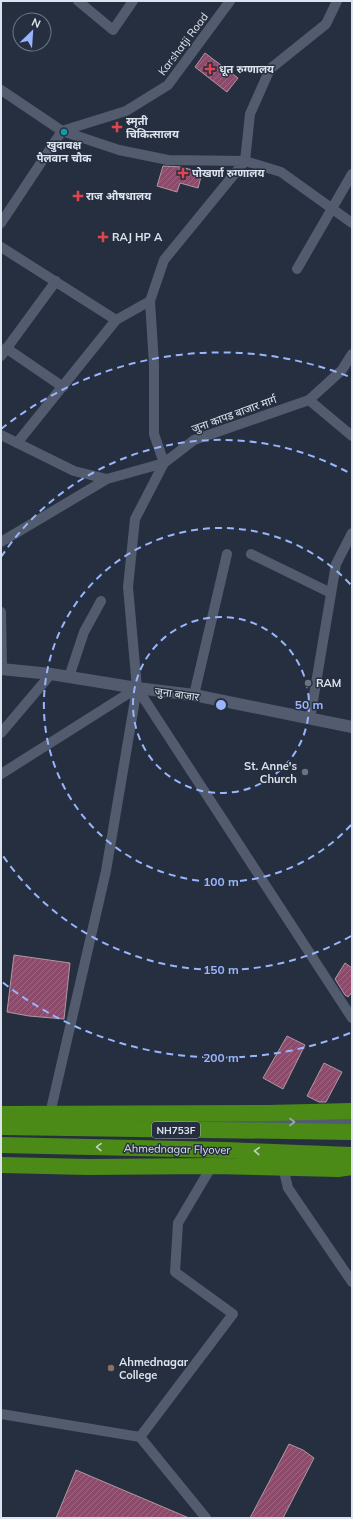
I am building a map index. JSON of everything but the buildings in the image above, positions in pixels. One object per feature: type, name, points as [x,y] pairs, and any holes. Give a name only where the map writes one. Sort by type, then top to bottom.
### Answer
[{"type":"highway","points":[[1,1114],[253,1113],[352,1115]]},
{"type":"highway","name":"Ahmednagar Flyover","points":[[1,1127],[352,1132]]},
{"type":"highway","name":"Ahmednagar Flyover","points":[[1,1145],[352,1154]]},
{"type":"highway","points":[[1,1165],[88,1168],[214,1166],[347,1167]]},
{"type":"street","points":[[78,1],[113,30],[133,1]]},
{"type":"street","name":"Karshatji Road","points":[[62,131],[126,111],[168,85],[230,1]]},
{"type":"street","points":[[48,1119],[106,871],[137,688],[128,587],[135,519],[164,463],[154,434],[154,365],[150,302],[164,260],[245,161],[250,114],[270,69],[326,24],[337,1]]},
{"type":"street","points":[[1,90],[62,131],[119,150],[168,160],[245,161],[281,172],[352,223]]},
{"type":"street","points":[[1,222],[62,131]]},
{"type":"street","points":[[297,269],[352,174]]},
{"type":"street","points":[[1,247],[116,320]]},
{"type":"street","points":[[56,281],[4,352],[62,387]]},
{"type":"street","points":[[17,443],[116,320],[150,302]]},
{"type":"street","name":"जुना कापड बाजार मार्ग","points":[[1,435],[74,472],[107,479],[164,463],[194,440],[309,400],[342,370],[352,354]]},
{"type":"street","points":[[309,400],[352,436]]},
{"type":"street","points":[[1,542],[107,479]]},
{"type":"street","points":[[310,718],[336,564],[352,533]]},
{"type":"street","points":[[194,695],[227,554]]},
{"type":"street","points":[[251,554],[331,593]]},
{"type":"street","points":[[70,677],[84,632],[101,601]]},
{"type":"street","points":[[1,612],[2,669]]},
{"type":"street","name":"जुना बाजार","points":[[2,669],[51,674],[137,688],[194,695],[352,727]]},
{"type":"street","points":[[1,733],[51,674]]},
{"type":"street","points":[[1,774],[137,688]]},
{"type":"street","points":[[137,688],[352,1018]]},
{"type":"street","points":[[1,1118],[175,1122],[352,1115]]},
{"type":"street","points":[[1,1159],[282,1163],[347,1167]]},
{"type":"street","points":[[140,1437],[232,1314],[175,1272],[178,1223],[214,1162]]},
{"type":"street","points":[[282,1163],[288,1188],[352,1282]]},
{"type":"street","points":[[1,1414],[140,1437],[206,1518]]},
{"type":"place","name":"धूत रुग्णालय","points":[[210,69]]},
{"type":"place","name":"स्मृती चिकित्सालय","points":[[117,127]]},
{"type":"place","name":"खुदाबक्ष पैलवान चौक","points":[[64,132]]},
{"type":"place","name":"पोखर्णा रुग्णालय","points":[[183,173]]},
{"type":"place","name":"राज औषधालय","points":[[78,196]]},
{"type":"place","name":"RAJ HP A","points":[[103,237]]},
{"type":"place","name":"RAM","points":[[308,683]]},
{"type":"place","name":"St. Anne's Church","points":[[305,772]]},
{"type":"place","name":"Ahmednagar College","points":[[111,1368]]}]
